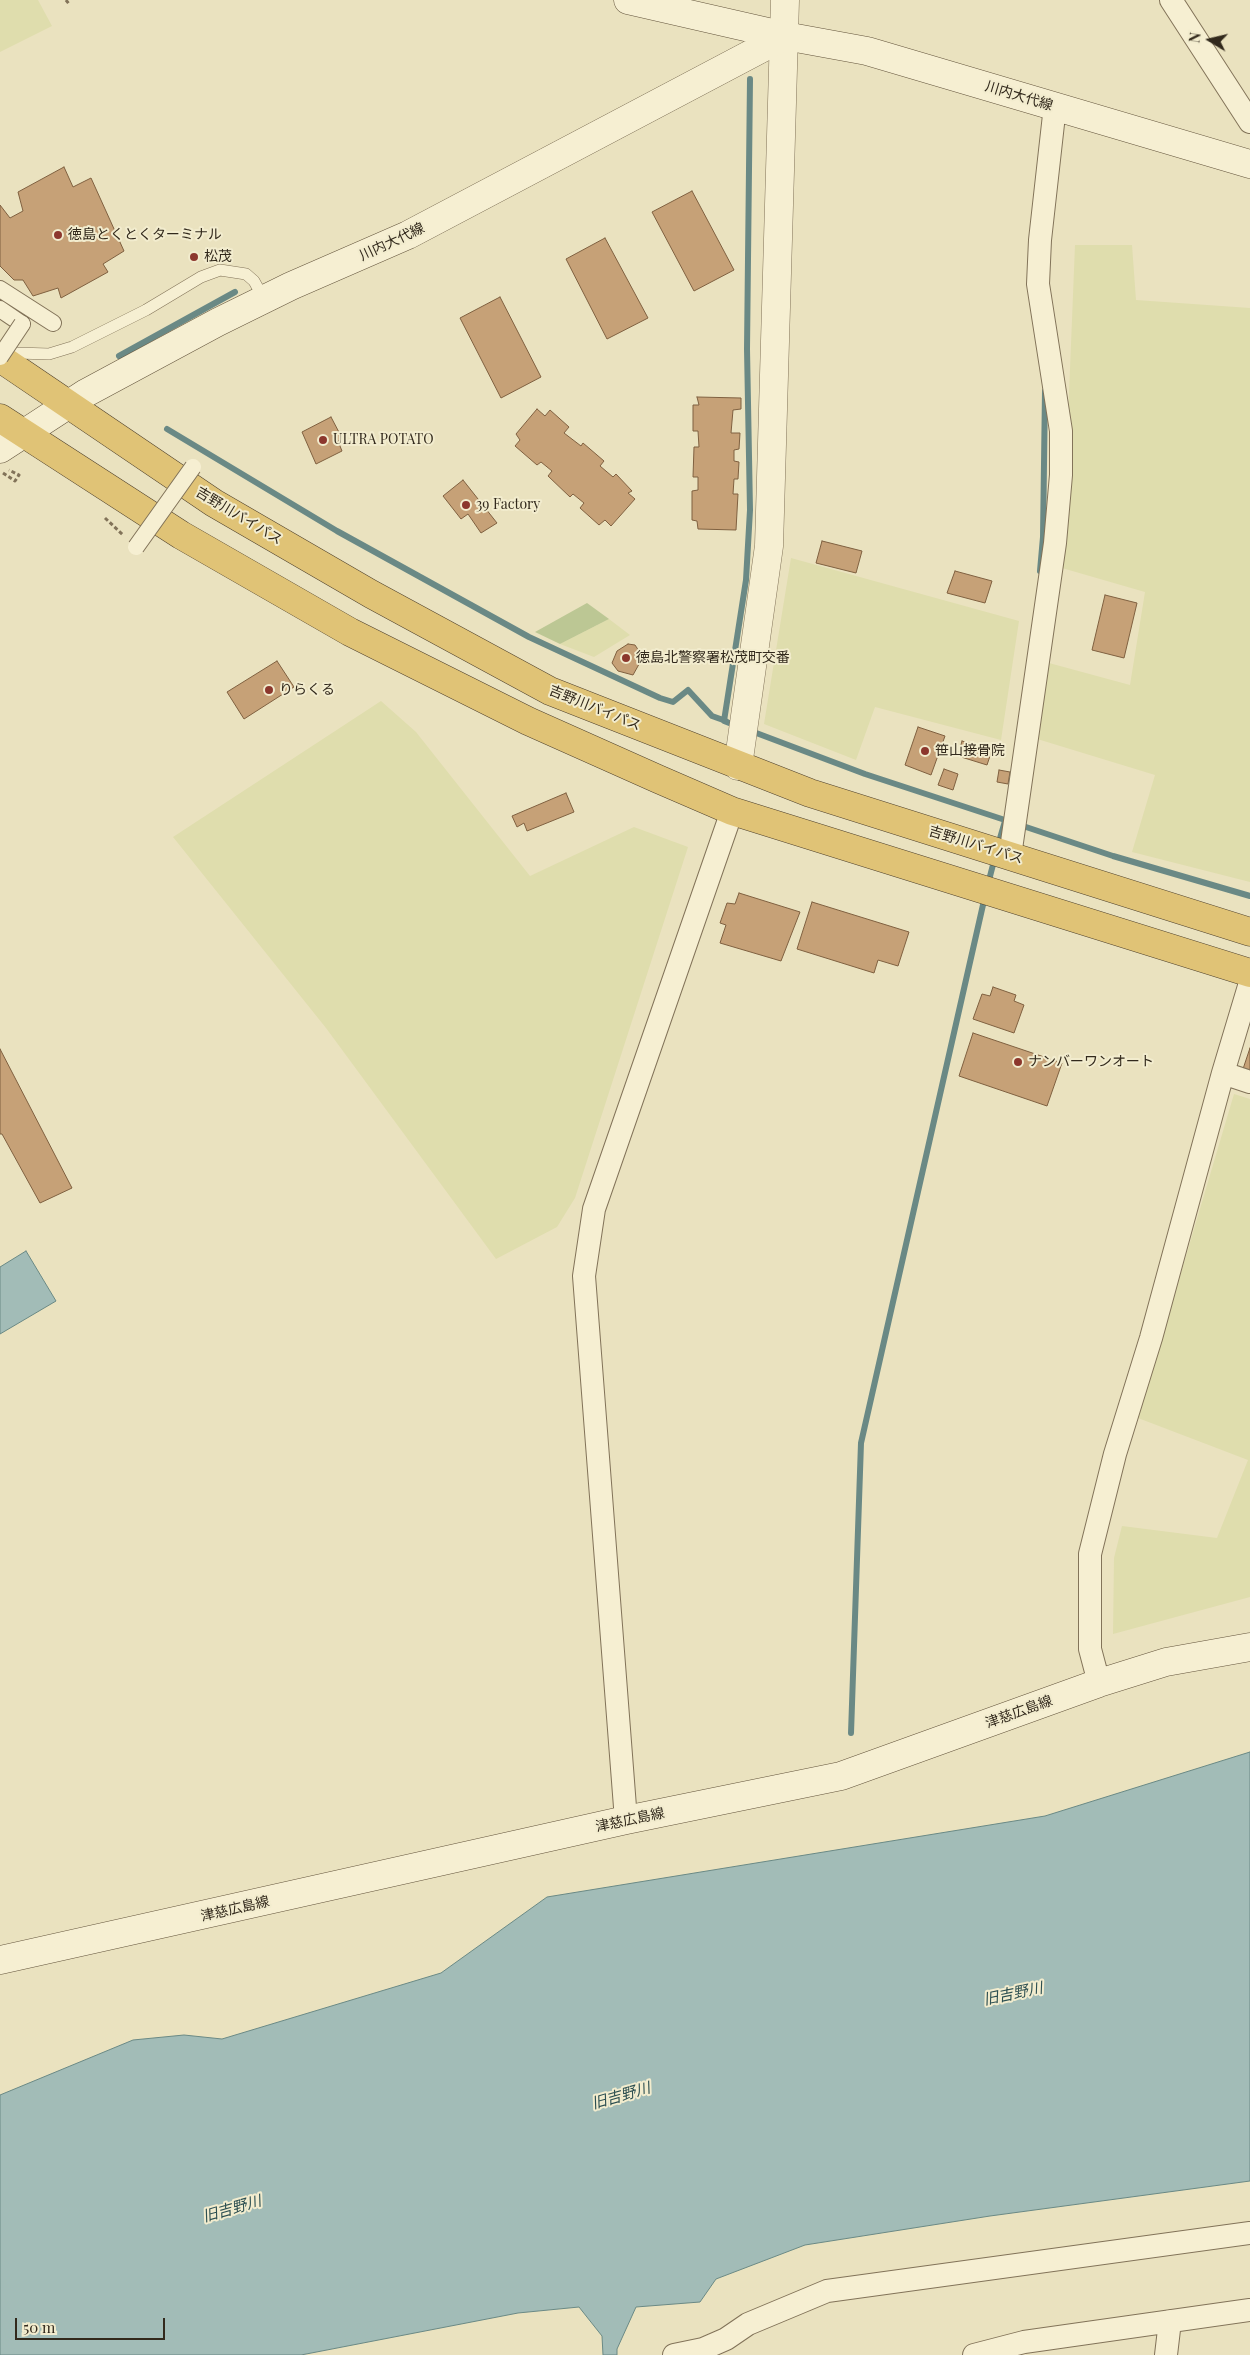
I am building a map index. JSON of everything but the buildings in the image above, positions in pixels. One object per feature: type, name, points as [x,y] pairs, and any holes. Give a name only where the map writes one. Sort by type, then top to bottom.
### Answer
[{"type":"highway","name":"吉野川バイパス","points":[[0,357],[214,503],[372,594],[550,691],[810,794],[1250,932]]},
{"type":"highway","points":[[0,418],[181,535],[350,632],[528,721],[732,811],[1250,973]]},
{"type":"main road","name":"川内大代線","points":[[628,0],[785,36],[866,50],[1250,164]]},
{"type":"main road","points":[[738,766],[769,546],[785,0]]},
{"type":"main road","name":"川内大代線","points":[[3,459],[24,434],[86,393],[191,336],[264,299],[408,236],[785,36]]},
{"type":"main road","name":"津慈広島線","points":[[0,1960],[626,1820],[840,1776],[1099,1683],[1166,1662],[1250,1647]]},
{"type":"street","points":[[1171,0],[1250,122]]},
{"type":"street","points":[[1010,856],[1055,543],[1061,475],[1061,431],[1038,284],[1040,240],[1054,106]]},
{"type":"street","points":[[0,289],[52,324]]},
{"type":"street","points":[[0,309],[22,324],[0,357]]},
{"type":"street","points":[[136,547],[193,467]]},
{"type":"street","points":[[626,1820],[584,1276],[594,1209],[732,811]]},
{"type":"street","points":[[1099,1683],[1090,1649],[1090,1554],[1115,1454],[1151,1338],[1223,1073],[1250,983]]},
{"type":"street","points":[[1223,1073],[1250,1082]]},
{"type":"street","points":[[674,2355],[704,2349],[726,2339],[748,2324],[827,2291],[1250,2234]]},
{"type":"street","points":[[974,2355],[1024,2342],[1066,2345],[1170,2321],[1250,2310]]},
{"type":"street","points":[[1166,2355],[1170,2321]]},
{"type":"lane","points":[[0,349],[18,353],[49,354],[72,347],[146,310],[202,277],[220,270],[246,274],[254,281],[264,299]]},
{"type":"path","points":[[0,471],[15,481],[19,475],[3,459]]},
{"type":"path","points":[[105,518],[136,547]]},
{"type":"shaded area","points":[[0,0],[38,0],[52,26],[0,52]]},
{"type":"shaded area","points":[[1075,245],[1132,245],[1136,300],[1250,308],[1250,882],[1132,852],[1155,775],[1034,738],[1049,663],[1130,685],[1145,592],[1062,568]]},
{"type":"shaded area","points":[[791,558],[1019,621],[1001,740],[875,707],[856,760],[764,724]]},
{"type":"shaded area","points":[[609,619],[630,635],[594,657],[560,644]]},
{"type":"shaded area","points":[[381,701],[416,732],[530,876],[634,827],[688,847],[575,1198],[557,1227],[496,1259],[326,1028],[173,837]]},
{"type":"shaded area","points":[[1234,1094],[1250,1099],[1250,1597],[1113,1634],[1114,1558],[1122,1526],[1217,1538],[1248,1460],[1138,1418]]},
{"type":"green space","points":[[587,603],[609,619],[560,644],[535,632]]},
{"type":"water","points":[[26,1251],[56,1301],[0,1334],[0,1267]]},
{"type":"water","name":"旧吉野川","points":[[1250,1752],[1250,2181],[990,2216],[805,2245],[716,2279],[700,2302],[636,2307],[617,2349],[617,2355],[603,2355],[602,2336],[579,2307],[518,2313],[301,2355],[0,2355],[0,2095],[133,2040],[184,2035],[222,2039],[441,1973],[547,1897],[1045,1816]]},
{"type":"waterway","points":[[737,726],[724,721],[746,580],[750,510],[747,349],[750,79]]},
{"type":"waterway","points":[[119,356],[235,292]]},
{"type":"waterway","points":[[1040,571],[1043,537],[1045,391]]},
{"type":"waterway","points":[[167,429],[337,531],[529,637],[660,698],[673,702],[688,690],[712,716],[726,721]]},
{"type":"waterway","points":[[751,731],[865,774],[1008,821]]},
{"type":"waterway","points":[[998,845],[1005,821]]},
{"type":"waterway","points":[[1020,825],[1113,856],[1250,896]]},
{"type":"waterway","points":[[988,884],[995,857]]},
{"type":"waterway","points":[[851,1733],[861,1443],[985,896]]},
{"type":"place","name":"徳島とくとくターミナル","points":[[58,235]]},
{"type":"place","name":"松茂","points":[[194,257]]},
{"type":"place","name":"ULTRA POTATO","points":[[323,440]]},
{"type":"place","name":"39 Factory","points":[[466,505]]},
{"type":"place","name":"徳島北警察署松茂町交番","points":[[626,658]]},
{"type":"place","name":"りらくる","points":[[269,690]]},
{"type":"place","name":"笹山接骨院","points":[[925,751]]},
{"type":"place","name":"ナンバーワンオート","points":[[1018,1062]]}]
